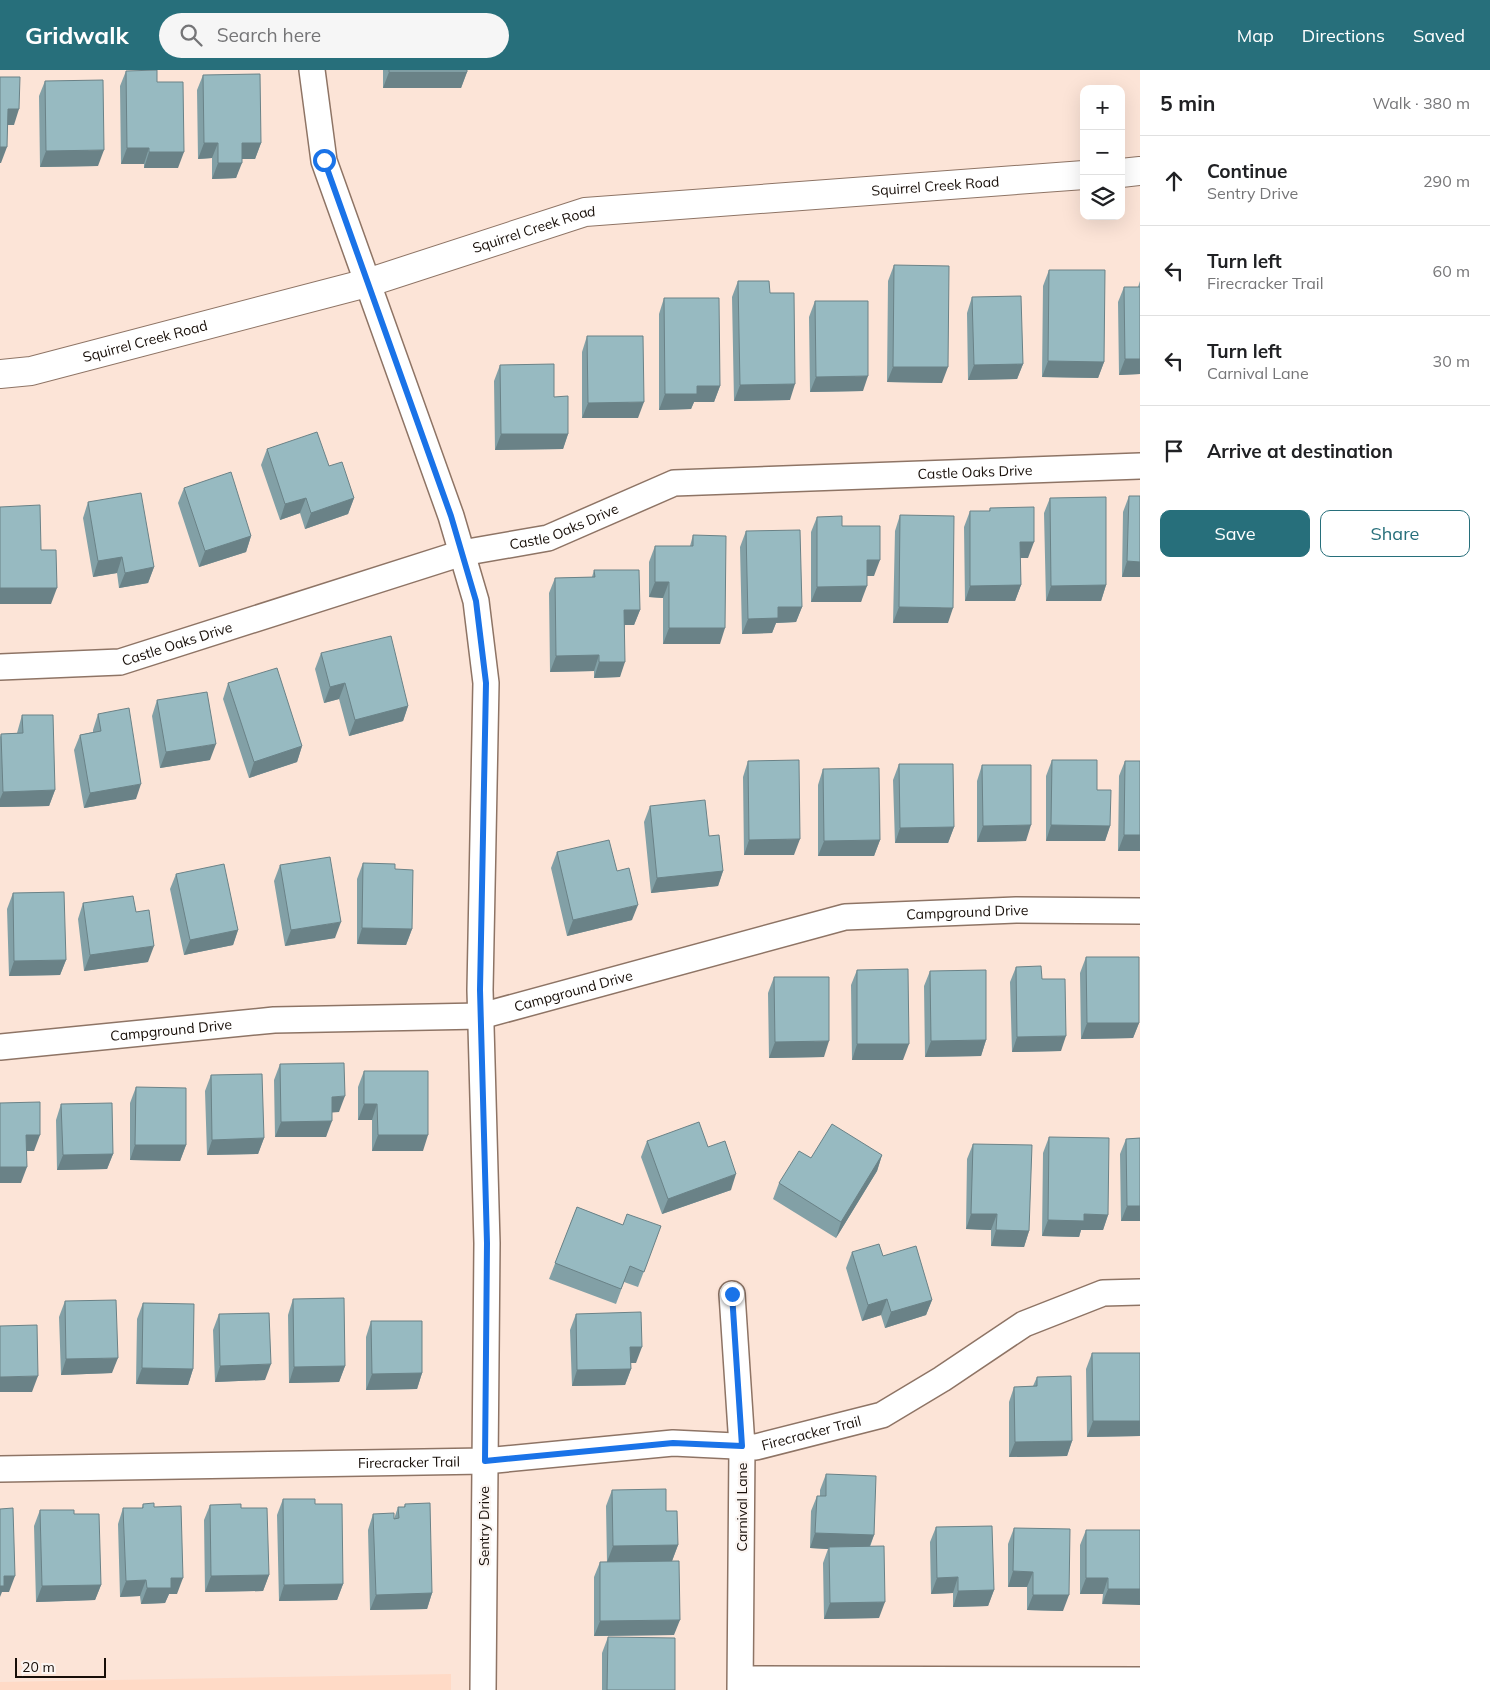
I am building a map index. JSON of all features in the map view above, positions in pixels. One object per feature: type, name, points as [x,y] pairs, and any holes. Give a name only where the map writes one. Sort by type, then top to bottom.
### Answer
[{"type":"street","name":"Sentry Drive","points":[[312,70],[324,160],[451,516],[476,601],[486,683],[481,1016],[487,1243],[483,1690]]},
{"type":"street","points":[[1125,173],[1140,171]]},
{"type":"street","name":"Squirrel Creek Road","points":[[0,374],[31,370],[367,282],[585,212],[1080,175]]},
{"type":"street","name":"Castle Oaks Drive","points":[[0,667],[120,662],[462,553],[548,538],[674,483],[1140,466]]},
{"type":"street","name":"Campground Drive","points":[[0,1047],[274,1020],[481,1016],[845,917],[1016,910],[1140,911]]},
{"type":"street","name":"Firecracker Trail","points":[[0,1469],[485,1461],[673,1443],[756,1447],[882,1415],[942,1380],[1024,1324],[1103,1292],[1140,1292]]},
{"type":"street","name":"Carnival Lane","points":[[732,1294],[742,1446],[740,1684]]},
{"type":"street","points":[[740,1684],[1140,1680]]},
{"type":"shaded area","points":[[451,1674],[451,1690],[0,1690],[0,1682]]},
{"type":"building","points":[[157,70],[157,82],[183,82],[184,152],[149,152],[149,148],[127,148],[126,71]]},
{"type":"building","points":[[389,70],[467,70],[467,72],[389,72]]},
{"type":"building","points":[[260,74],[261,143],[242,143],[242,163],[218,163],[218,143],[204,143],[203,75]]},
{"type":"building","points":[[0,77],[20,77],[19,109],[8,109],[7,147],[0,147]]},
{"type":"building","points":[[103,80],[104,150],[46,151],[45,81]]},
{"type":"building","points":[[894,265],[949,266],[948,367],[893,367]]},
{"type":"building","points":[[1049,270],[1105,270],[1104,362],[1048,361]]},
{"type":"building","points":[[738,281],[769,281],[770,293],[794,293],[795,384],[740,385]]},
{"type":"building","points":[[1124,287],[1140,287],[1140,359],[1125,359]]},
{"type":"building","points":[[1021,296],[1023,364],[974,365],[972,297]]},
{"type":"building","points":[[664,298],[719,298],[720,386],[697,386],[697,394],[665,394]]},
{"type":"building","points":[[815,301],[868,301],[868,376],[816,377]]},
{"type":"building","points":[[587,336],[643,336],[644,402],[588,403]]},
{"type":"building","points":[[554,364],[554,397],[568,396],[568,434],[501,434],[500,365]]},
{"type":"building","points":[[317,432],[329,466],[342,462],[354,498],[311,513],[306,498],[285,504],[267,449]]},
{"type":"building","points":[[231,472],[251,536],[205,551],[184,488]]},
{"type":"building","points":[[141,493],[154,567],[125,573],[122,557],[98,561],[88,502]]},
{"type":"building","points":[[1129,496],[1140,496],[1140,562],[1127,561]]},
{"type":"building","points":[[1106,497],[1106,585],[1051,586],[1050,498]]},
{"type":"building","points":[[40,505],[41,550],[56,550],[57,588],[0,588],[0,507]]},
{"type":"building","points":[[1034,507],[1034,542],[1020,542],[1021,585],[970,586],[970,511],[990,511],[990,508]]},
{"type":"building","points":[[900,515],[954,516],[953,608],[899,607]]},
{"type":"building","points":[[842,516],[842,526],[880,526],[880,560],[867,560],[867,586],[817,587],[817,517]]},
{"type":"building","points":[[800,530],[802,607],[778,607],[778,618],[748,619],[746,531]]},
{"type":"building","points":[[693,535],[726,536],[725,628],[669,628],[669,582],[655,582],[655,546],[693,546]]},
{"type":"building","points":[[594,570],[639,570],[640,610],[624,610],[625,662],[599,662],[599,655],[556,656],[555,578],[595,577]]},
{"type":"building","points":[[391,636],[408,706],[355,720],[345,683],[330,687],[321,653]]},
{"type":"building","points":[[277,668],[302,746],[254,762],[228,683]]},
{"type":"building","points":[[207,692],[216,744],[166,752],[157,700]]},
{"type":"building","points":[[129,708],[141,784],[90,793],[80,735],[101,731],[98,714]]},
{"type":"building","points":[[22,715],[53,715],[55,790],[3,792],[1,734],[23,733]]},
{"type":"building","points":[[799,760],[800,839],[749,840],[748,761]]},
{"type":"building","points":[[1052,760],[1097,760],[1097,790],[1111,790],[1110,826],[1051,825]]},
{"type":"building","points":[[1125,761],[1140,761],[1140,835],[1124,835]]},
{"type":"building","points":[[899,764],[953,764],[954,827],[900,828]]},
{"type":"building","points":[[982,765],[1031,765],[1031,825],[983,826]]},
{"type":"building","points":[[879,768],[880,840],[824,841],[823,769]]},
{"type":"building","points":[[705,800],[709,836],[719,835],[723,871],[657,878],[650,806]]},
{"type":"building","points":[[609,840],[617,871],[629,868],[638,905],[573,920],[557,852]]},
{"type":"building","points":[[330,857],[341,922],[291,930],[280,865]]},
{"type":"building","points":[[363,863],[395,864],[395,869],[413,870],[412,929],[362,928]]},
{"type":"building","points":[[224,864],[238,930],[190,940],[176,874]]},
{"type":"building","points":[[64,892],[66,960],[14,961],[13,893]]},
{"type":"building","points":[[133,896],[136,912],[149,910],[154,946],[90,955],[83,903]]},
{"type":"building","points":[[1086,957],[1139,957],[1139,1023],[1087,1023]]},
{"type":"building","points":[[1041,966],[1042,979],[1065,979],[1066,1036],[1017,1037],[1016,967]]},
{"type":"building","points":[[908,969],[909,1044],[857,1044],[857,970]]},
{"type":"building","points":[[986,970],[986,1040],[931,1041],[930,971]]},
{"type":"building","points":[[774,977],[829,977],[829,1041],[775,1042]]},
{"type":"building","points":[[344,1063],[345,1096],[332,1097],[332,1121],[281,1122],[280,1064]]},
{"type":"building","points":[[364,1071],[428,1071],[428,1135],[378,1135],[377,1104],[364,1104]]},
{"type":"building","points":[[262,1074],[264,1138],[212,1140],[211,1075]]},
{"type":"building","points":[[136,1087],[186,1088],[186,1145],[135,1145]]},
{"type":"building","points":[[40,1102],[40,1135],[26,1135],[27,1167],[0,1167],[0,1103]]},
{"type":"building","points":[[112,1103],[113,1154],[63,1155],[61,1104]]},
{"type":"building","points":[[699,1122],[708,1147],[725,1141],[736,1174],[668,1199],[647,1141]]},
{"type":"building","points":[[832,1124],[882,1155],[841,1222],[779,1183],[799,1151],[811,1158]]},
{"type":"building","points":[[1049,1137],[1109,1138],[1108,1215],[1084,1214],[1084,1221],[1048,1220]]},
{"type":"building","points":[[1140,1138],[1140,1206],[1127,1206],[1126,1139]]},
{"type":"building","points":[[973,1144],[1032,1145],[1029,1231],[996,1230],[997,1214],[971,1214]]},
{"type":"building","points":[[577,1207],[623,1225],[627,1214],[661,1226],[644,1272],[630,1266],[621,1289],[555,1263]]},
{"type":"building","points":[[879,1244],[883,1256],[916,1246],[932,1300],[891,1312],[887,1299],[868,1305],[852,1252]]},
{"type":"building","points":[[344,1298],[345,1366],[294,1367],[293,1299]]},
{"type":"building","points":[[116,1300],[118,1358],[66,1359],[65,1301]]},
{"type":"building","points":[[143,1303],[194,1304],[193,1369],[142,1368]]},
{"type":"building","points":[[641,1312],[642,1347],[630,1347],[631,1369],[577,1370],[576,1314]]},
{"type":"building","points":[[269,1313],[271,1364],[220,1366],[219,1314]]},
{"type":"building","points":[[371,1321],[422,1321],[422,1373],[372,1374]]},
{"type":"building","points":[[37,1325],[38,1376],[0,1377],[0,1326]]},
{"type":"building","points":[[1092,1353],[1140,1353],[1140,1421],[1093,1421]]},
{"type":"building","points":[[1071,1376],[1072,1441],[1015,1442],[1014,1387],[1037,1386],[1037,1377]]},
{"type":"building","points":[[826,1474],[876,1476],[874,1535],[815,1533],[817,1496],[826,1496]]},
{"type":"building","points":[[666,1489],[666,1511],[677,1511],[678,1545],[613,1546],[612,1490]]},
{"type":"building","points":[[283,1499],[315,1499],[315,1504],[342,1504],[343,1584],[284,1585]]},
{"type":"building","points":[[154,1503],[154,1507],[181,1506],[183,1578],[171,1578],[171,1588],[147,1588],[146,1580],[126,1581],[123,1508],[143,1508],[143,1504]]},
{"type":"building","points":[[430,1503],[432,1593],[376,1595],[373,1514],[394,1513],[394,1519],[399,1518],[398,1507],[405,1507],[405,1504]]},
{"type":"building","points":[[241,1504],[241,1508],[267,1508],[269,1575],[211,1576],[210,1505]]},
{"type":"building","points":[[13,1508],[15,1576],[4,1576],[4,1586],[0,1586],[0,1509]]},
{"type":"building","points":[[40,1510],[74,1510],[74,1514],[99,1514],[101,1585],[42,1586]]},
{"type":"building","points":[[992,1526],[994,1590],[958,1591],[958,1577],[937,1578],[936,1527]]},
{"type":"building","points":[[1014,1528],[1070,1529],[1069,1595],[1033,1595],[1033,1572],[1013,1571]]},
{"type":"building","points":[[1086,1530],[1140,1530],[1140,1589],[1108,1589],[1108,1578],[1086,1578]]},
{"type":"building","points":[[884,1546],[885,1602],[830,1603],[829,1547]]},
{"type":"building","points":[[679,1561],[680,1620],[600,1621],[600,1562]]},
{"type":"building","points":[[608,1637],[675,1638],[675,1690],[607,1690]]},
{"type":"route","points":[[324,160],[451,516],[476,601],[486,683],[480,990],[487,1243],[485,1461],[673,1443],[742,1446],[732,1294]]}]
